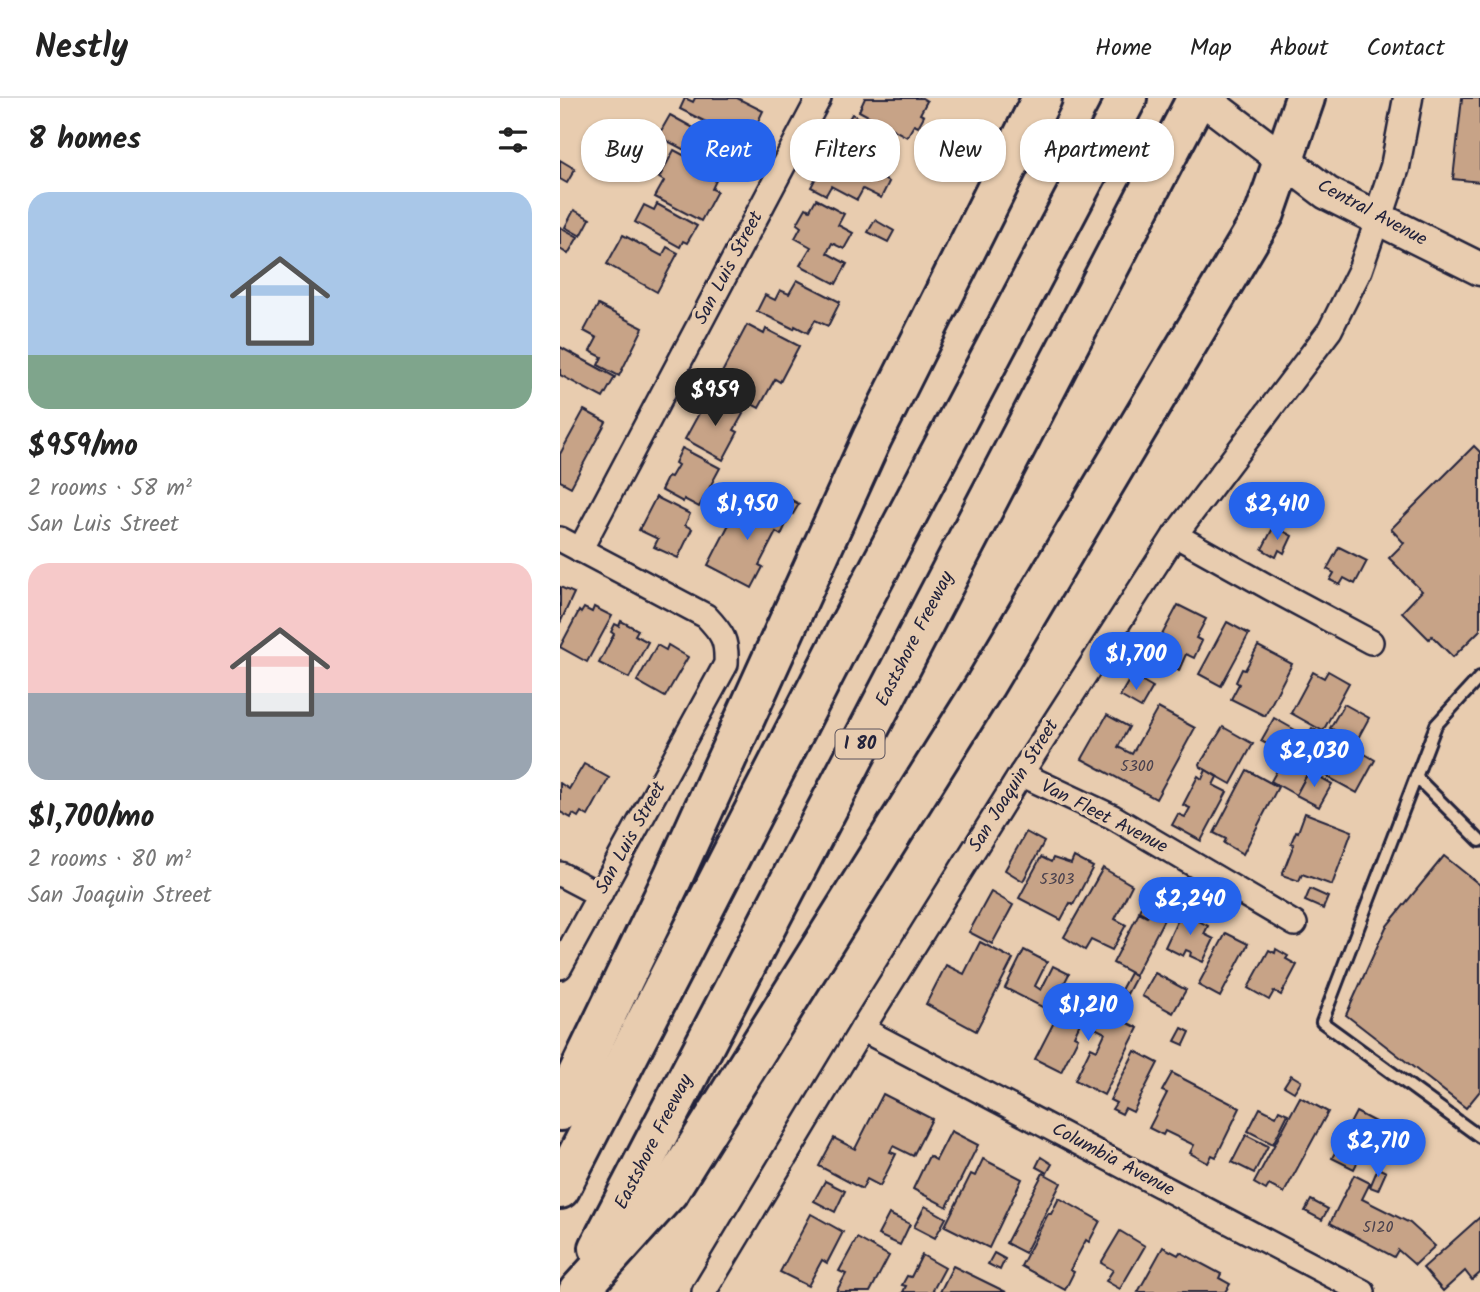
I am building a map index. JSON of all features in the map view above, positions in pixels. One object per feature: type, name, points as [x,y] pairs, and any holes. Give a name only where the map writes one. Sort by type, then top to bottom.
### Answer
[{"type":"highway","points":[[560,1111],[673,877],[872,438],[1042,98]]},
{"type":"highway","points":[[560,1189],[850,624],[1127,98]]},
{"type":"highway","name":"Eastshore Freeway","points":[[577,1292],[1145,196],[1199,98]]},
{"type":"highway","points":[[577,1292],[669,1191],[985,685],[1265,213],[1305,98]]},
{"type":"main road","name":"Central Avenue","points":[[1199,98],[1327,193],[1480,269]]},
{"type":"street","name":"San Luis Street","points":[[560,967],[726,664],[727,646],[721,632],[706,617],[570,544],[819,98]]},
{"type":"street","points":[[1378,218],[1395,167],[1408,98]]},
{"type":"street","name":"San Joaquin Street","points":[[713,1289],[862,1029],[1021,774],[1175,535],[1330,330],[1360,271],[1378,218]]},
{"type":"street","points":[[1175,535],[1371,642]]},
{"type":"street","name":"Van Fleet Avenue","points":[[1021,774],[1113,817],[1296,924]]},
{"type":"street","points":[[560,874],[600,895]]},
{"type":"street","name":"Columbia Avenue","points":[[862,1029],[1363,1292]]},
{"type":"lane","points":[[1480,677],[1436,726],[1322,1022],[1480,1137]]},
{"type":"lane","points":[[1416,777],[1480,841]]},
{"type":"building","points":[[685,98],[693,102],[695,98],[737,98],[763,111],[759,119],[700,119],[680,109]]},
{"type":"building","points":[[865,98],[922,98],[927,101],[920,114],[924,116],[922,119],[914,119],[914,125],[907,137],[900,133],[900,119],[874,119],[859,111]]},
{"type":"building","points":[[1462,98],[1480,98],[1480,182],[1453,179]]},
{"type":"building","points":[[670,115],[681,121],[681,148],[667,141],[667,120]]},
{"type":"building","points":[[674,150],[681,154],[681,182],[715,182],[712,189],[717,191],[701,221],[655,197],[663,182],[667,182],[667,163]]},
{"type":"building","points":[[560,160],[575,169],[567,183],[560,179]]},
{"type":"building","points":[[814,182],[889,182],[881,198],[863,189],[857,200],[831,186],[826,195],[811,187]]},
{"type":"building","points":[[816,199],[844,214],[838,225],[853,233],[844,249],[832,243],[827,253],[847,264],[836,284],[800,265],[811,247],[795,238],[801,227],[797,224],[806,208],[810,210]]},
{"type":"building","points":[[657,204],[697,226],[687,243],[683,241],[680,247],[635,222],[644,205],[654,210]]},
{"type":"building","points":[[574,210],[590,219],[581,236],[565,227]]},
{"type":"building","points":[[875,220],[894,231],[888,242],[868,232]]},
{"type":"building","points":[[560,227],[578,237],[568,254],[560,249]]},
{"type":"building","points":[[623,235],[662,256],[667,247],[678,253],[657,292],[607,264]]},
{"type":"building","points":[[797,280],[840,302],[828,326],[815,320],[808,333],[757,311],[765,295],[775,300],[780,290],[789,294]]},
{"type":"building","points":[[598,305],[643,328],[619,376],[598,365],[602,357],[590,351],[597,338],[584,331]]},
{"type":"building","points":[[747,325],[764,334],[766,329],[799,346],[780,382],[775,379],[759,408],[729,392],[732,387],[718,380]]},
{"type":"building","points":[[560,347],[615,377],[603,398],[560,375]]},
{"type":"building","points":[[709,395],[743,414],[734,430],[738,432],[723,460],[685,439]]},
{"type":"building","points":[[584,410],[606,422],[571,487],[560,481],[560,454]]},
{"type":"building","points":[[1474,446],[1480,452],[1480,630],[1453,657],[1432,636],[1429,639],[1402,612],[1422,591],[1389,558],[1404,543],[1391,529]]},
{"type":"building","points":[[682,448],[720,468],[699,507],[661,490],[678,465],[675,463]]},
{"type":"building","points":[[656,497],[690,514],[685,525],[692,529],[678,558],[654,547],[658,539],[639,530]]},
{"type":"building","points":[[743,497],[788,520],[781,535],[776,532],[759,565],[763,567],[752,588],[708,565]]},
{"type":"building","points":[[788,498],[799,504],[793,514],[782,508]]},
{"type":"building","points":[[1274,526],[1292,536],[1284,553],[1279,550],[1276,557],[1262,549]]},
{"type":"building","points":[[1339,547],[1367,561],[1355,584],[1344,578],[1340,585],[1330,580],[1334,573],[1327,569]]},
{"type":"building","points":[[560,587],[574,593],[560,623]]},
{"type":"building","points":[[1178,605],[1206,619],[1196,638],[1202,641],[1194,658],[1186,654],[1179,670],[1151,655]]},
{"type":"building","points":[[594,607],[612,616],[587,662],[560,647],[579,611],[581,613],[584,608],[592,612]]},
{"type":"building","points":[[621,621],[638,630],[635,635],[648,642],[629,678],[599,663],[614,634],[611,632],[615,624],[619,626]]},
{"type":"building","points":[[1227,622],[1249,634],[1221,686],[1199,674]]},
{"type":"building","points":[[657,645],[666,650],[668,645],[688,657],[665,697],[637,681]]},
{"type":"building","points":[[1258,646],[1292,664],[1265,716],[1231,699],[1239,684],[1236,682],[1242,669],[1245,670]]},
{"type":"building","points":[[1328,671],[1349,683],[1323,731],[1291,713],[1313,672],[1324,678]]},
{"type":"building","points":[[1132,675],[1153,687],[1141,708],[1120,696]]},
{"type":"building","points":[[1344,704],[1369,718],[1356,742],[1330,728]]},
{"type":"building","points":[[1158,708],[1195,728],[1156,799],[1082,759],[1107,715],[1129,727],[1118,747],[1132,754]]},
{"type":"building","points":[[1274,718],[1297,731],[1284,753],[1261,741]]},
{"type":"building","points":[[1223,727],[1253,744],[1231,784],[1200,764]]},
{"type":"building","points":[[1312,728],[1322,734],[1314,747],[1304,741]]},
{"type":"building","points":[[1324,742],[1341,752],[1328,777],[1311,767]]},
{"type":"building","points":[[1358,750],[1375,760],[1357,793],[1328,777],[1338,757],[1351,764]]},
{"type":"building","points":[[1284,758],[1309,771],[1296,795],[1271,781]]},
{"type":"building","points":[[584,764],[609,778],[588,816],[581,812],[578,817],[573,814],[571,818],[560,812],[560,783],[569,789]]},
{"type":"building","points":[[1206,770],[1217,777],[1213,785],[1227,792],[1201,841],[1172,825],[1178,814],[1185,817],[1190,808],[1183,805],[1198,776],[1202,779]]},
{"type":"building","points":[[1247,770],[1278,787],[1243,854],[1224,843],[1226,839],[1214,833]]},
{"type":"building","points":[[1309,771],[1332,784],[1319,807],[1296,795]]},
{"type":"building","points":[[1305,813],[1352,831],[1332,885],[1302,874],[1299,881],[1282,875],[1294,844],[1291,843]]},
{"type":"building","points":[[1026,832],[1044,842],[1023,881],[1005,870]]},
{"type":"building","points":[[1444,856],[1480,885],[1480,1091],[1466,1108],[1346,1015],[1386,927]]},
{"type":"building","points":[[1041,857],[1051,862],[1053,858],[1071,864],[1074,857],[1093,867],[1073,905],[1070,903],[1061,920],[1019,898]]},
{"type":"building","points":[[1103,868],[1132,885],[1115,919],[1126,925],[1112,950],[1091,940],[1085,950],[1064,937]]},
{"type":"building","points":[[1310,889],[1328,897],[1323,909],[1305,901]]},
{"type":"building","points":[[991,892],[1013,905],[992,944],[969,932]]},
{"type":"building","points":[[1145,898],[1155,903],[1157,899],[1171,906],[1135,975],[1113,963],[1139,913],[1148,916],[1139,911]]},
{"type":"building","points":[[1188,910],[1201,916],[1199,921],[1208,926],[1204,934],[1214,939],[1203,962],[1190,956],[1191,952],[1186,950],[1183,956],[1165,947],[1181,913],[1186,915]]},
{"type":"building","points":[[1226,933],[1248,944],[1220,997],[1198,985]]},
{"type":"building","points":[[980,942],[1013,959],[976,1031],[926,1004],[946,965],[964,974]]},
{"type":"building","points":[[1276,949],[1297,965],[1281,995],[1274,991],[1269,1000],[1248,988],[1269,950],[1275,953]]},
{"type":"building","points":[[1024,950],[1047,962],[1035,986],[1041,990],[1053,966],[1069,974],[1050,1011],[1005,988]]},
{"type":"building","points":[[1130,973],[1136,977],[1127,994],[1121,990]]},
{"type":"building","points":[[1155,973],[1186,990],[1173,1013],[1142,996]]},
{"type":"building","points":[[1069,993],[1138,1028],[1104,1095],[1075,1080],[1091,1047],[1097,1050],[1105,1033],[1081,1021],[1074,1036],[1078,1038],[1061,1072],[1035,1059]]},
{"type":"building","points":[[1182,1028],[1190,1032],[1184,1045],[1175,1041]]},
{"type":"building","points":[[1135,1051],[1158,1063],[1133,1112],[1125,1108],[1122,1114],[1112,1109],[1116,1103],[1110,1100]]},
{"type":"building","points":[[1172,1073],[1240,1108],[1216,1157],[1212,1155],[1208,1163],[1190,1153],[1194,1145],[1165,1131],[1163,1135],[1149,1128],[1167,1093],[1162,1091]]},
{"type":"building","points":[[1291,1075],[1301,1081],[1294,1092],[1284,1086]]},
{"type":"building","points":[[883,1094],[932,1119],[913,1156],[893,1146],[890,1152],[896,1154],[880,1186],[867,1179],[862,1189],[819,1166],[834,1138],[855,1149]]},
{"type":"building","points":[[1300,1097],[1328,1112],[1284,1193],[1269,1185],[1266,1190],[1254,1183]]},
{"type":"building","points":[[1260,1108],[1276,1116],[1279,1110],[1288,1114],[1273,1144],[1248,1131]]},
{"type":"building","points":[[1356,1112],[1377,1123],[1354,1169],[1332,1158]]},
{"type":"building","points":[[951,1131],[978,1145],[947,1207],[913,1189],[929,1156],[936,1160]]},
{"type":"building","points":[[1246,1135],[1268,1146],[1254,1173],[1232,1162]]},
{"type":"building","points":[[1041,1157],[1052,1164],[1047,1173],[1036,1167]]},
{"type":"building","points":[[983,1159],[1022,1179],[989,1248],[945,1226],[971,1174],[975,1176]]},
{"type":"building","points":[[1378,1168],[1386,1172],[1378,1190],[1370,1187]]},
{"type":"building","points":[[1043,1173],[1061,1183],[1025,1253],[1006,1243]]},
{"type":"building","points":[[1354,1175],[1370,1183],[1362,1199],[1410,1223],[1435,1246],[1415,1265],[1398,1250],[1394,1257],[1330,1223]]},
{"type":"building","points":[[825,1181],[845,1191],[835,1212],[814,1201]]},
{"type":"building","points":[[1059,1198],[1100,1221],[1070,1270],[1074,1272],[1065,1290],[1021,1266]]},
{"type":"building","points":[[1311,1200],[1328,1209],[1322,1220],[1305,1211]]},
{"type":"building","points":[[925,1206],[946,1218],[935,1238],[914,1227]]},
{"type":"building","points":[[811,1214],[843,1232],[827,1263],[822,1260],[808,1286],[780,1272]]},
{"type":"building","points":[[889,1214],[910,1224],[900,1245],[878,1235]]},
{"type":"building","points":[[1480,1217],[1480,1273],[1472,1280],[1465,1271],[1443,1291],[1423,1268]]},
{"type":"building","points":[[1120,1231],[1145,1246],[1120,1289],[1106,1281],[1113,1270],[1101,1263]]},
{"type":"building","points":[[857,1238],[889,1256],[870,1292],[836,1292],[846,1274],[839,1271]]},
{"type":"building","points":[[1163,1247],[1178,1255],[1180,1252],[1221,1274],[1219,1278],[1230,1284],[1225,1292],[1138,1292]]},
{"type":"building","points":[[994,1253],[1005,1259],[1000,1270],[988,1264]]},
{"type":"building","points":[[922,1255],[945,1268],[932,1292],[903,1292],[906,1286],[902,1285],[907,1276],[911,1277]]},
{"type":"building","points":[[953,1266],[1006,1292],[940,1292]]}]
